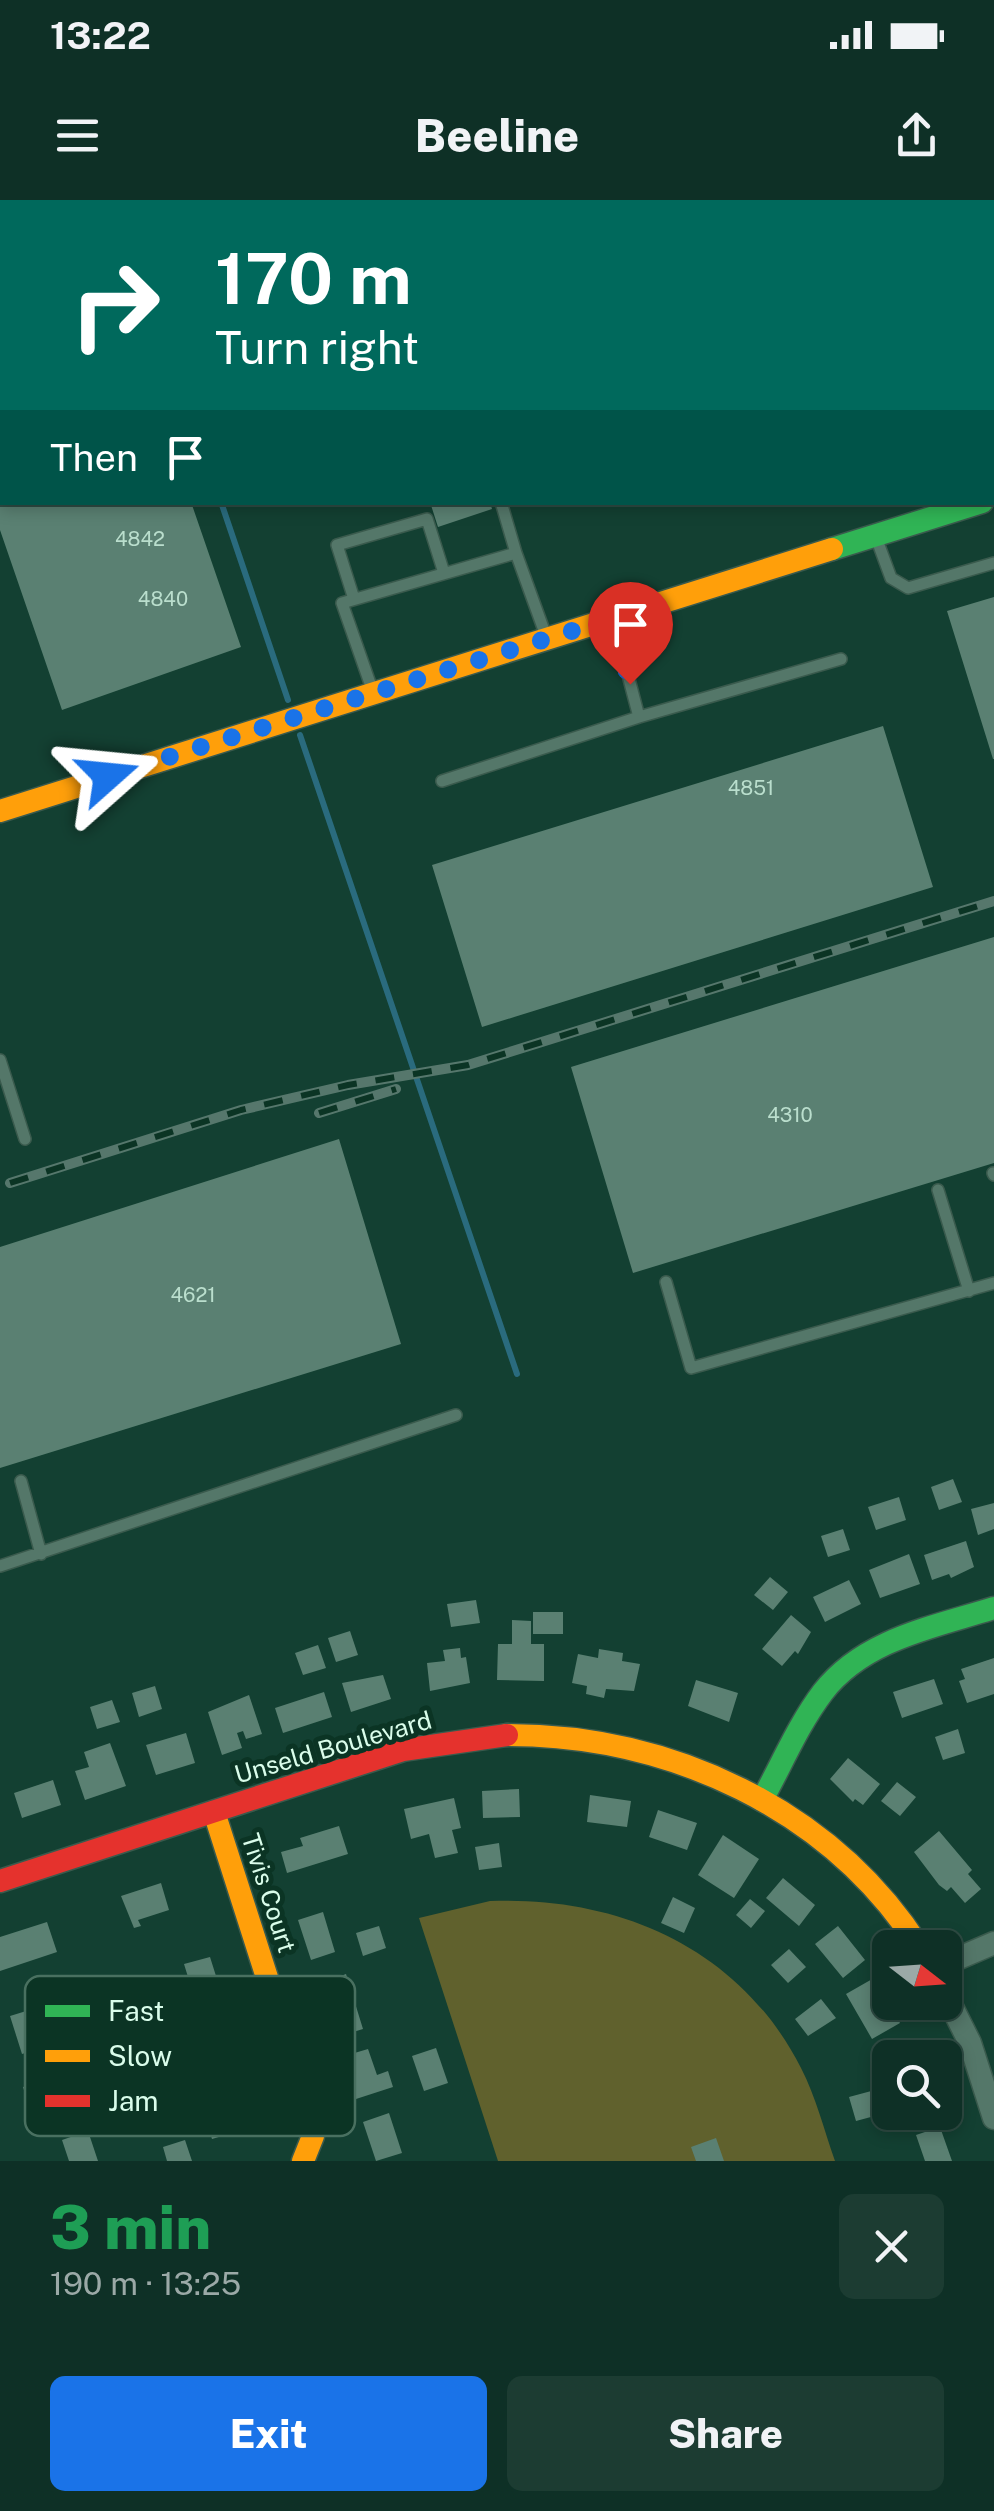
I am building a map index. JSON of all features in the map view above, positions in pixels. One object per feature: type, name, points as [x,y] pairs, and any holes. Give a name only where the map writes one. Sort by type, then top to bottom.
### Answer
[{"type":"street","points":[[0,810],[973,505]]},
{"type":"street","points":[[762,1800],[823,1693],[858,1658],[882,1645],[994,1608]]},
{"type":"street","name":"Unseld Boulevard","points":[[0,1882],[404,1750],[500,1735],[560,1735],[639,1748],[724,1780],[762,1800],[819,1837],[858,1872],[905,1930]]},
{"type":"street","name":"Tivis Court","points":[[214,1812],[267,1976]]},
{"type":"street","points":[[962,1957],[994,1943]]},
{"type":"street","points":[[959,2020],[970,2042],[994,2118]]},
{"type":"street","name":"Tivis Court","points":[[303,2161],[313,2136]]},
{"type":"lane","points":[[503,505],[546,639]]},
{"type":"lane","points":[[354,599],[337,545],[427,519],[444,573]]},
{"type":"lane","points":[[876,536],[891,578],[908,588],[994,563]]},
{"type":"lane","points":[[374,693],[342,603],[516,553]]},
{"type":"lane","points":[[613,618],[640,718]]},
{"type":"lane","points":[[442,781],[841,659]]},
{"type":"lane","points":[[0,1060],[25,1139]]},
{"type":"lane","points":[[938,1190],[969,1291]]},
{"type":"lane","points":[[666,1282],[691,1368],[994,1284]]},
{"type":"lane","points":[[0,1566],[244,1482],[456,1415]]},
{"type":"lane","points":[[21,1481],[41,1554]]},
{"type":"shaded area","points":[[490,1901],[584,1908],[629,1920],[710,1961],[745,1991],[775,2026],[806,2079],[835,2161],[498,2161],[419,1918]]},
{"type":"building","points":[[0,505],[192,505],[241,647],[62,710],[0,530]]},
{"type":"building","points":[[431,505],[491,505],[492,509],[438,527]]},
{"type":"building","points":[[994,597],[994,759],[993,759],[947,611]]},
{"type":"building","points":[[883,726],[933,887],[482,1027],[432,865]]},
{"type":"building","points":[[994,937],[994,1163],[633,1273],[571,1067]]},
{"type":"building","points":[[339,1139],[401,1344],[0,1468],[0,1247]]},
{"type":"building","points":[[953,1479],[962,1502],[939,1510],[931,1487]]},
{"type":"building","points":[[899,1497],[906,1520],[876,1530],[868,1507]]},
{"type":"building","points":[[994,1503],[994,1529],[978,1535],[971,1509]]},
{"type":"building","points":[[843,1529],[850,1550],[828,1557],[821,1536]]},
{"type":"building","points":[[966,1541],[974,1567],[951,1578],[949,1574],[932,1580],[924,1555]]},
{"type":"building","points":[[909,1554],[920,1584],[880,1598],[869,1570]]},
{"type":"building","points":[[770,1577],[788,1592],[773,1610],[754,1595]]},
{"type":"building","points":[[849,1580],[861,1604],[825,1622],[813,1597]]},
{"type":"building","points":[[476,1600],[480,1623],[451,1627],[447,1604]]},
{"type":"building","points":[[533,1612],[563,1612],[563,1634],[533,1634]]},
{"type":"building","points":[[791,1615],[811,1632],[798,1654],[795,1651],[782,1666],[762,1649]]},
{"type":"building","points":[[512,1620],[531,1621],[531,1644],[544,1644],[544,1681],[497,1680],[498,1644],[512,1644]]},
{"type":"building","points":[[350,1631],[358,1655],[336,1662],[328,1638]]},
{"type":"building","points":[[318,1645],[326,1668],[303,1675],[295,1653]]},
{"type":"building","points":[[460,1648],[461,1658],[466,1657],[470,1683],[430,1691],[427,1663],[445,1661],[443,1650]]},
{"type":"building","points":[[599,1649],[623,1653],[622,1661],[640,1664],[634,1691],[606,1689],[604,1698],[586,1694],[587,1686],[572,1683],[578,1654],[598,1658]]},
{"type":"building","points":[[994,1658],[994,1694],[967,1703],[959,1681],[965,1679],[961,1669]]},
{"type":"building","points":[[383,1675],[391,1699],[351,1712],[342,1683]]},
{"type":"building","points":[[934,1679],[943,1704],[902,1718],[893,1692]]},
{"type":"building","points":[[696,1680],[738,1693],[729,1722],[688,1706]]},
{"type":"building","points":[[155,1686],[162,1709],[139,1717],[132,1693]]},
{"type":"building","points":[[324,1692],[332,1717],[283,1733],[275,1708]]},
{"type":"building","points":[[249,1695],[262,1734],[246,1739],[243,1731],[237,1733],[242,1748],[222,1755],[208,1712]]},
{"type":"building","points":[[112,1700],[120,1722],[97,1729],[90,1707]]},
{"type":"building","points":[[958,1729],[965,1753],[943,1760],[935,1737]]},
{"type":"building","points":[[186,1733],[195,1763],[156,1775],[146,1745]]},
{"type":"building","points":[[110,1743],[126,1786],[85,1800],[75,1771],[89,1767],[84,1752]]},
{"type":"building","points":[[848,1758],[880,1784],[863,1805],[855,1799],[853,1802],[830,1779]]},
{"type":"building","points":[[53,1780],[61,1805],[22,1818],[14,1793]]},
{"type":"building","points":[[897,1782],[916,1797],[900,1816],[881,1801]]},
{"type":"building","points":[[519,1789],[520,1817],[483,1818],[482,1791]]},
{"type":"building","points":[[590,1795],[631,1801],[627,1827],[587,1822]]},
{"type":"building","points":[[454,1798],[461,1828],[452,1830],[458,1853],[435,1858],[429,1834],[411,1839],[404,1809]]},
{"type":"building","points":[[658,1810],[697,1823],[687,1850],[649,1837]]},
{"type":"building","points":[[339,1826],[348,1854],[287,1873],[281,1852],[303,1846],[300,1838]]},
{"type":"building","points":[[939,1831],[972,1870],[968,1874],[981,1889],[965,1903],[951,1887],[947,1891],[939,1885],[914,1852]]},
{"type":"building","points":[[723,1835],[759,1859],[734,1898],[698,1875]]},
{"type":"building","points":[[499,1843],[502,1867],[479,1870],[475,1847]]},
{"type":"building","points":[[783,1878],[815,1905],[799,1926],[766,1898]]},
{"type":"building","points":[[161,1883],[169,1910],[138,1920],[141,1926],[134,1928],[121,1896]]},
{"type":"building","points":[[673,1897],[695,1908],[684,1933],[661,1923]]},
{"type":"building","points":[[750,1899],[765,1911],[751,1928],[736,1915]]},
{"type":"building","points":[[323,1912],[335,1952],[311,1960],[298,1920]]},
{"type":"building","points":[[47,1922],[57,1952],[0,1971],[0,1937]]},
{"type":"building","points":[[379,1926],[386,1948],[363,1956],[356,1933]]},
{"type":"building","points":[[838,1926],[865,1960],[843,1978],[815,1944]]},
{"type":"building","points":[[789,1949],[806,1967],[788,1983],[771,1965]]},
{"type":"building","points":[[210,1957],[216,1976],[188,1976],[184,1964]]},
{"type":"building","points":[[872,1979],[872,2020],[900,2023],[872,2039],[846,1994]]},
{"type":"building","points":[[821,1999],[836,2018],[808,2036],[795,2019]]},
{"type":"building","points":[[355,2003],[363,2029],[355,2031]]},
{"type":"building","points":[[25,2011],[25,2053],[22,2054],[10,2016]]},
{"type":"building","points":[[436,2048],[448,2083],[424,2091],[412,2056]]},
{"type":"building","points":[[368,2049],[377,2075],[388,2071],[393,2087],[356,2099],[355,2053]]},
{"type":"building","points":[[872,2091],[872,2117],[856,2121],[849,2097]]},
{"type":"building","points":[[389,2113],[402,2153],[376,2161],[363,2122]]},
{"type":"building","points":[[941,2130],[952,2161],[925,2161],[916,2135]]},
{"type":"building","points":[[90,2136],[98,2161],[69,2161],[62,2140]]},
{"type":"building","points":[[716,2138],[724,2161],[696,2161],[691,2147]]},
{"type":"building","points":[[185,2140],[192,2161],[167,2161],[163,2147]]},
{"type":"waterway","points":[[222,505],[288,700]]},
{"type":"waterway","points":[[300,735],[517,1374]]},
{"type":"railway","points":[[10,1183],[241,1110],[348,1085],[468,1065],[994,901]]},
{"type":"railway","points":[[319,1113],[396,1089]]},
{"type":"traffic: fast","points":[[832,549],[972,505]]},
{"type":"traffic: fast","points":[[762,1800],[806,1718],[840,1674],[901,1637],[994,1608]]},
{"type":"traffic: slow","points":[[0,811],[832,549]]},
{"type":"traffic: slow","points":[[507,1735],[568,1738],[628,1749],[686,1765],[741,1789],[793,1819],[840,1856],[883,1899],[906,1930]]},
{"type":"traffic: slow","points":[[214,1812],[267,1976]]},
{"type":"traffic: slow","points":[[303,2161],[313,2136]]},
{"type":"traffic: jam","points":[[0,1881],[403,1750],[507,1735]]},
{"type":"route","points":[[108,776],[613,618],[630,684]]}]
